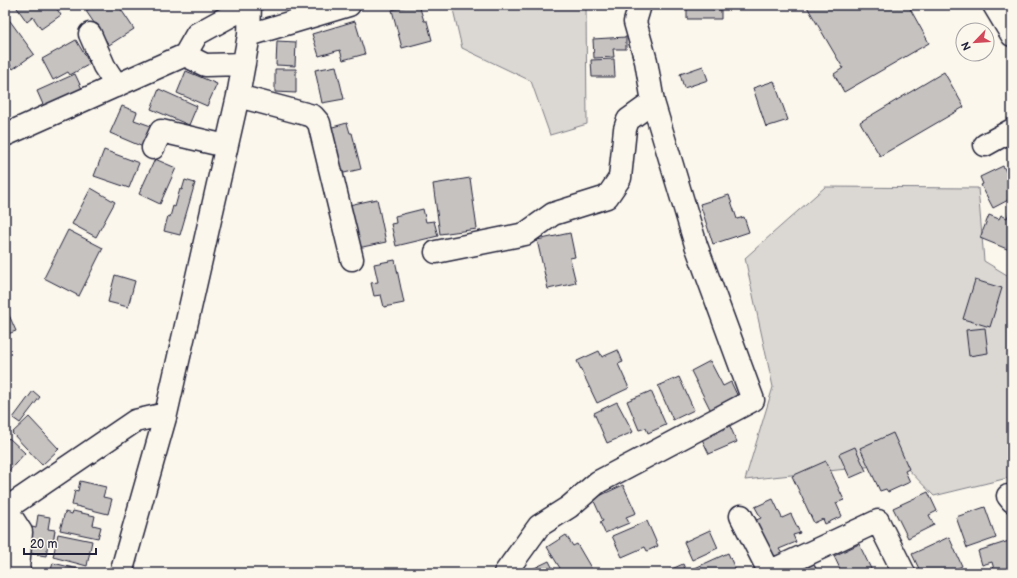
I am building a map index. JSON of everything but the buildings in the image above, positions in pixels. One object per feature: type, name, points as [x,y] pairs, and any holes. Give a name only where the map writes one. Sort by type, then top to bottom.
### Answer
[{"type":"street","points":[[121,573],[166,414],[238,96],[249,35],[250,5]]},
{"type":"street","points":[[5,135],[185,55],[197,34],[250,5]]},
{"type":"street","points":[[249,35],[349,5]]},
{"type":"street","points":[[504,573],[539,526],[569,507],[598,482],[753,400],[696,245],[653,102],[646,61],[635,22],[640,5]]},
{"type":"street","points":[[994,5],[1012,35]]},
{"type":"street","points":[[90,34],[104,66],[116,86]]},
{"type":"street","points":[[185,55],[205,66],[244,64]]},
{"type":"street","points":[[238,96],[313,116],[319,123],[352,259]]},
{"type":"street","points":[[436,252],[525,234],[553,214],[607,197],[620,178],[624,129],[628,120],[653,102]]},
{"type":"street","points":[[985,145],[1012,130]]},
{"type":"street","points":[[153,148],[161,131],[226,146]]},
{"type":"street","points":[[20,573],[18,569],[21,532],[6,508],[135,421],[166,414]]},
{"type":"street","points":[[741,516],[769,572],[878,521],[904,573]]},
{"type":"shaded area","points":[[452,5],[586,5],[587,124],[550,135],[531,81],[462,48]]},
{"type":"shaded area","points":[[825,187],[978,188],[984,261],[1012,278],[1012,477],[934,496],[902,463],[745,480],[773,387],[745,258]]}]
